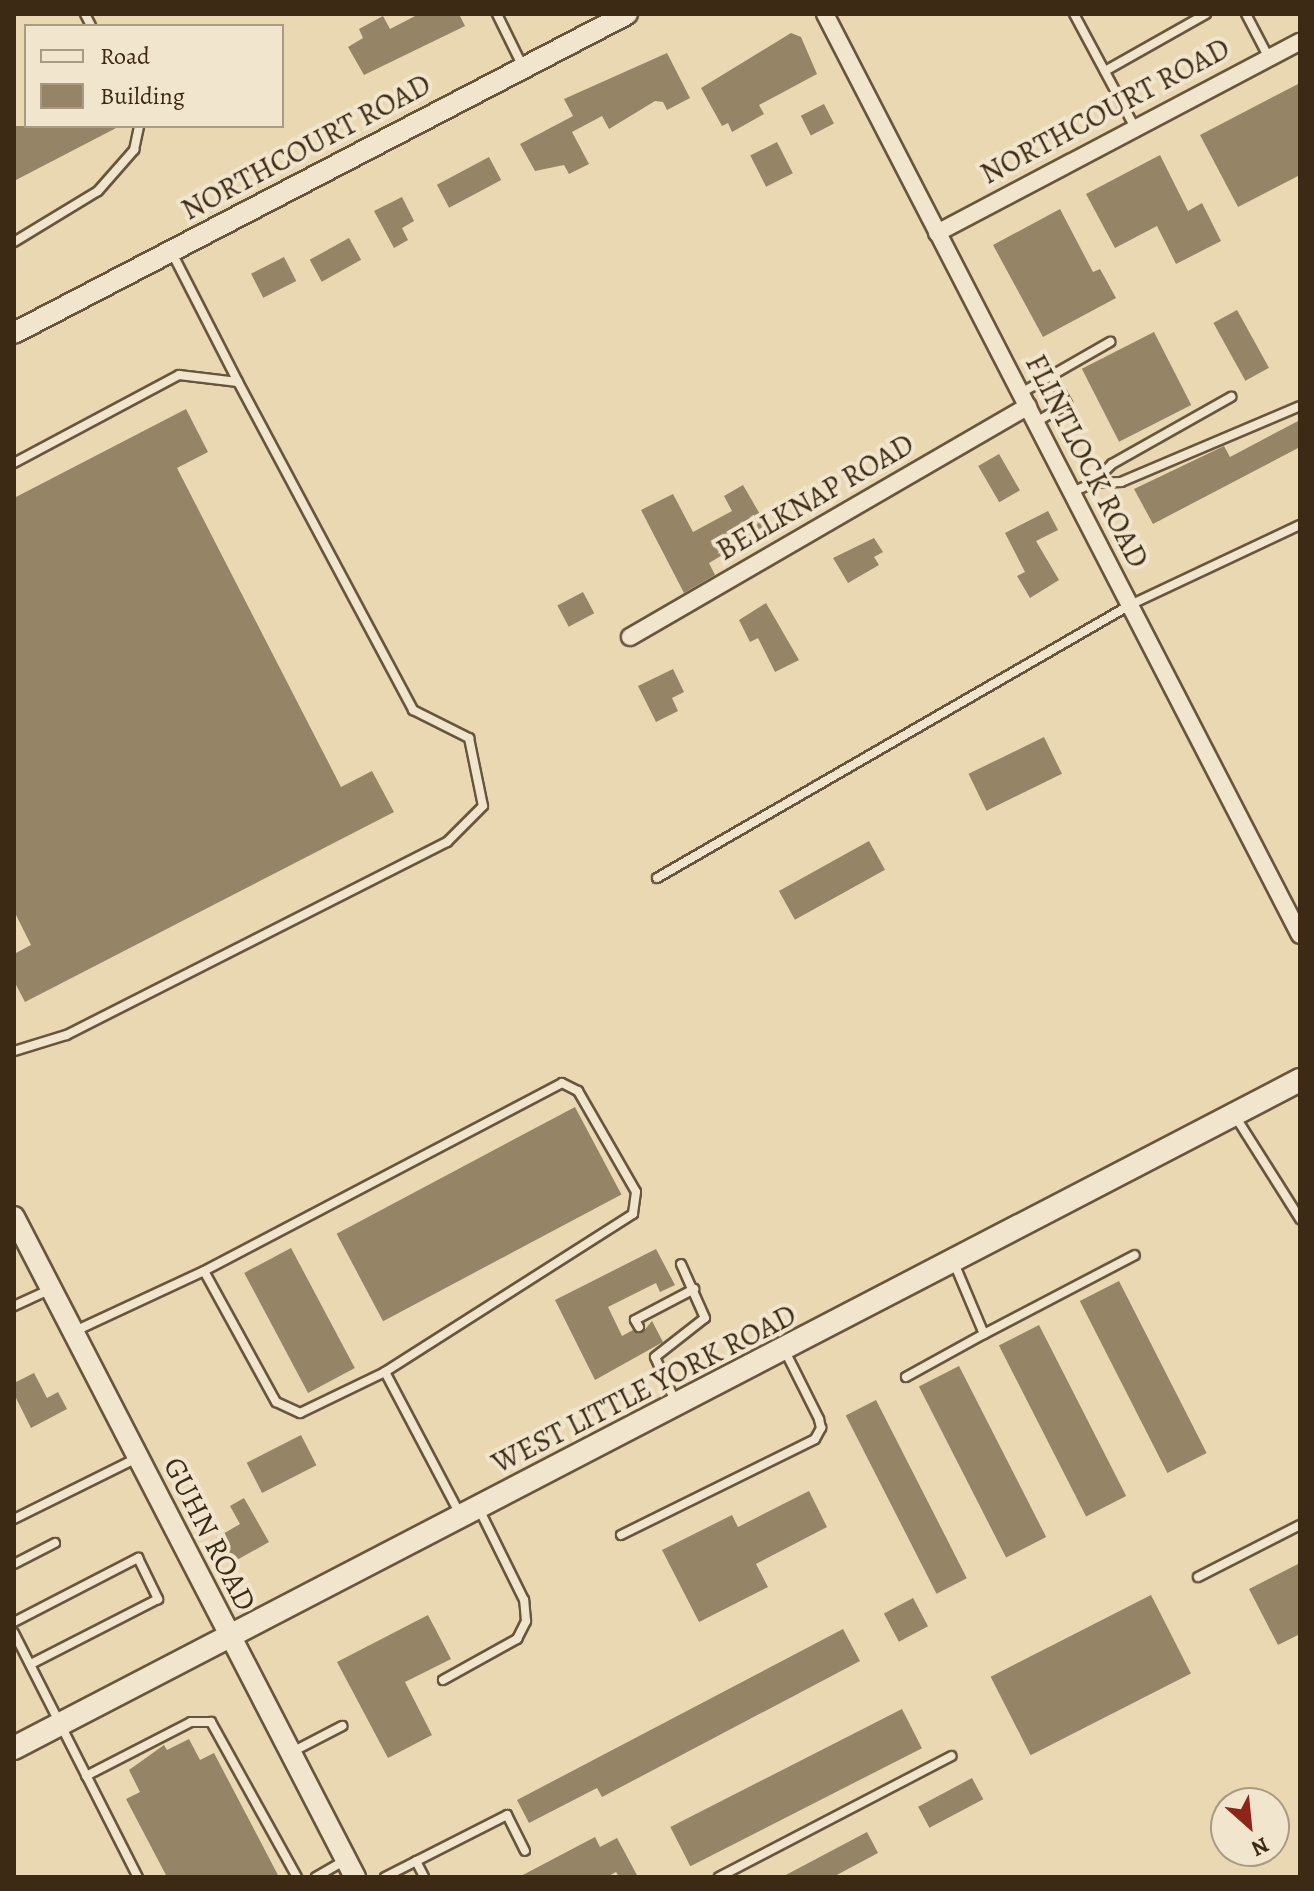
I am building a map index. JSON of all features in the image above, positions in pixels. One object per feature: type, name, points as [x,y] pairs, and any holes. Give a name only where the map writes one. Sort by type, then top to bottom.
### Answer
[{"type":"main road","name":"WEST LITTLE YORK ROAD","points":[[14,1748],[785,1351],[1300,1080]]},
{"type":"street","name":"NORTHCOURT ROAD","points":[[14,333],[627,14]]},
{"type":"street","name":"FLINTLOCK ROAD","points":[[825,14],[1300,935]]},
{"type":"street","name":"NORTHCOURT ROAD","points":[[937,233],[1300,42]]},
{"type":"street","name":"BELLKNAP ROAD","points":[[630,637],[1024,400]]},
{"type":"street","name":"GUHN ROAD","points":[[14,1217],[350,1869]]},
{"type":"lane","points":[[497,14],[523,68]]},
{"type":"lane","points":[[1074,14],[1135,128]]},
{"type":"lane","points":[[1105,71],[1206,14]]},
{"type":"lane","points":[[1246,14],[1269,58]]},
{"type":"lane","points":[[14,242],[98,191],[134,150],[139,128]]},
{"type":"lane","points":[[14,1051],[66,1035],[447,842],[483,806],[469,738],[413,710],[171,251]]},
{"type":"lane","points":[[1024,400],[1051,375],[1110,342]]},
{"type":"lane","points":[[14,463],[179,375],[238,382]]},
{"type":"lane","points":[[1036,422],[1067,404],[1051,375]]},
{"type":"lane","points":[[1072,492],[1093,483],[1123,457],[1231,397]]},
{"type":"lane","points":[[1093,483],[1121,482],[1300,406]]},
{"type":"lane","points":[[657,878],[1130,605],[1300,525]]},
{"type":"lane","points":[[74,1331],[204,1271],[562,1083],[578,1091],[636,1192],[633,1214],[385,1372],[300,1413],[276,1402],[204,1271]]},
{"type":"lane","points":[[1234,1115],[1300,1219]]},
{"type":"lane","points":[[906,1377],[1135,1255]]},
{"type":"lane","points":[[954,1262],[984,1334]]},
{"type":"lane","points":[[677,1406],[653,1354],[704,1322],[694,1289],[681,1264]]},
{"type":"lane","points":[[14,1306],[51,1288]]},
{"type":"lane","points":[[639,1327],[635,1320],[694,1289]]},
{"type":"lane","points":[[621,1535],[815,1439],[821,1428],[819,1419],[785,1351]]},
{"type":"lane","points":[[385,1372],[524,1600],[526,1621],[517,1639],[443,1680]]},
{"type":"lane","points":[[14,1519],[137,1458]]},
{"type":"lane","points":[[1198,1577],[1300,1525]]},
{"type":"lane","points":[[14,1564],[55,1543]]},
{"type":"lane","points":[[14,1622],[138,1558],[158,1599],[31,1664]]},
{"type":"lane","points":[[14,1633],[138,1877]]},
{"type":"lane","points":[[86,1776],[191,1722],[211,1722],[297,1877]]},
{"type":"lane","points":[[290,1753],[342,1726]]},
{"type":"lane","points":[[719,1877],[951,1756]]},
{"type":"lane","points":[[385,1877],[507,1815],[525,1851]]},
{"type":"lane","points":[[416,1861],[424,1877]]},
{"type":"lane","points":[[316,1877],[350,1869]]},
{"type":"building","points":[[419,14],[459,14],[465,26],[364,75],[348,47],[363,38],[359,29],[383,16],[390,29]]},
{"type":"building","points":[[791,33],[801,37],[817,74],[759,105],[764,114],[732,132],[728,123],[722,126],[701,88]]},
{"type":"building","points":[[667,53],[690,98],[667,110],[663,102],[655,101],[609,129],[602,116],[572,132],[589,164],[569,174],[564,165],[535,171],[520,144],[573,116],[564,99]]},
{"type":"building","points":[[1300,83],[1300,175],[1238,207],[1200,135]]},
{"type":"building","points":[[824,104],[834,124],[811,135],[801,116]]},
{"type":"building","points":[[14,126],[116,128],[14,181]]},
{"type":"building","points":[[777,142],[793,173],[766,187],[750,156]]},
{"type":"building","points":[[1160,155],[1188,211],[1202,203],[1221,241],[1176,264],[1157,226],[1115,248],[1086,194]]},
{"type":"building","points":[[489,157],[501,180],[449,208],[437,185]]},
{"type":"building","points":[[402,197],[414,221],[402,228],[408,240],[394,248],[374,211]]},
{"type":"building","points":[[1060,209],[1093,272],[1100,269],[1116,298],[1043,337],[993,245]]},
{"type":"building","points":[[349,238],[361,260],[322,282],[310,260]]},
{"type":"building","points":[[284,257],[296,281],[263,298],[251,274]]},
{"type":"building","points":[[1237,310],[1269,368],[1245,381],[1213,323]]},
{"type":"building","points":[[1154,332],[1191,405],[1119,442],[1082,369]]},
{"type":"building","points":[[186,409],[208,452],[177,468],[341,787],[372,771],[394,812],[25,1002],[14,981],[14,954],[31,945],[14,911],[14,498]]},
{"type":"building","points":[[1300,420],[1300,447],[1153,524],[1134,489],[1224,446],[1230,457]]},
{"type":"building","points":[[999,454],[1020,490],[999,502],[978,466]]},
{"type":"building","points":[[743,485],[768,528],[709,563],[715,575],[684,593],[641,510],[673,494],[693,532],[732,511],[724,496]]},
{"type":"building","points":[[1048,511],[1058,530],[1036,541],[1059,580],[1030,598],[1017,576],[1025,572],[1005,533]]},
{"type":"building","points":[[874,538],[883,552],[874,557],[879,565],[848,583],[833,558]]},
{"type":"building","points":[[583,592],[594,613],[569,627],[557,606]]},
{"type":"building","points":[[766,603],[799,660],[775,672],[758,638],[750,642],[739,620]]},
{"type":"building","points":[[673,669],[684,692],[672,698],[678,711],[656,722],[638,686]]},
{"type":"building","points":[[1044,737],[1062,774],[986,811],[969,774]]},
{"type":"building","points":[[869,841],[885,870],[795,920],[779,891]]},
{"type":"building","points":[[575,1107],[621,1194],[383,1321],[337,1234]]},
{"type":"building","points":[[291,1248],[355,1368],[308,1393],[244,1273]]},
{"type":"building","points":[[656,1249],[675,1285],[660,1292],[656,1283],[608,1307],[622,1336],[633,1330],[642,1333],[652,1321],[663,1342],[595,1380],[555,1300]]},
{"type":"building","points":[[1119,1281],[1207,1453],[1167,1473],[1080,1301]]},
{"type":"building","points":[[1039,1325],[1126,1496],[1086,1517],[999,1345]]},
{"type":"building","points":[[959,1366],[1046,1537],[1006,1558],[919,1386]]},
{"type":"building","points":[[34,1373],[47,1398],[58,1392],[67,1409],[31,1428],[14,1394],[14,1383]]},
{"type":"building","points":[[876,1400],[967,1578],[937,1594],[846,1415]]},
{"type":"building","points":[[301,1435],[316,1465],[262,1493],[247,1463]]},
{"type":"building","points":[[809,1491],[827,1527],[756,1564],[768,1587],[699,1622],[662,1550],[732,1515],[738,1527]]},
{"type":"building","points":[[244,1498],[269,1542],[235,1561],[216,1538],[240,1524],[230,1506]]},
{"type":"building","points":[[1300,1563],[1300,1634],[1278,1645],[1249,1589]]},
{"type":"building","points":[[1151,1595],[1191,1673],[1031,1755],[991,1677]]},
{"type":"building","points":[[913,1598],[928,1626],[899,1642],[884,1613]]},
{"type":"building","points":[[428,1615],[451,1659],[405,1682],[432,1735],[388,1758],[337,1662]]},
{"type":"building","points":[[843,1629],[860,1661],[602,1797],[597,1788],[529,1823],[517,1800]]},
{"type":"building","points":[[902,1709],[922,1748],[690,1866],[670,1827]]},
{"type":"building","points":[[189,1739],[200,1760],[214,1753],[279,1877],[167,1877],[126,1799],[140,1792],[129,1770],[164,1745],[167,1750]]},
{"type":"building","points":[[972,1778],[983,1799],[929,1828],[918,1807]]},
{"type":"building","points":[[867,1832],[878,1853],[833,1877],[782,1877]]},
{"type":"building","points":[[595,1837],[600,1847],[617,1838],[638,1877],[619,1877],[616,1872],[607,1877],[519,1877]]}]
